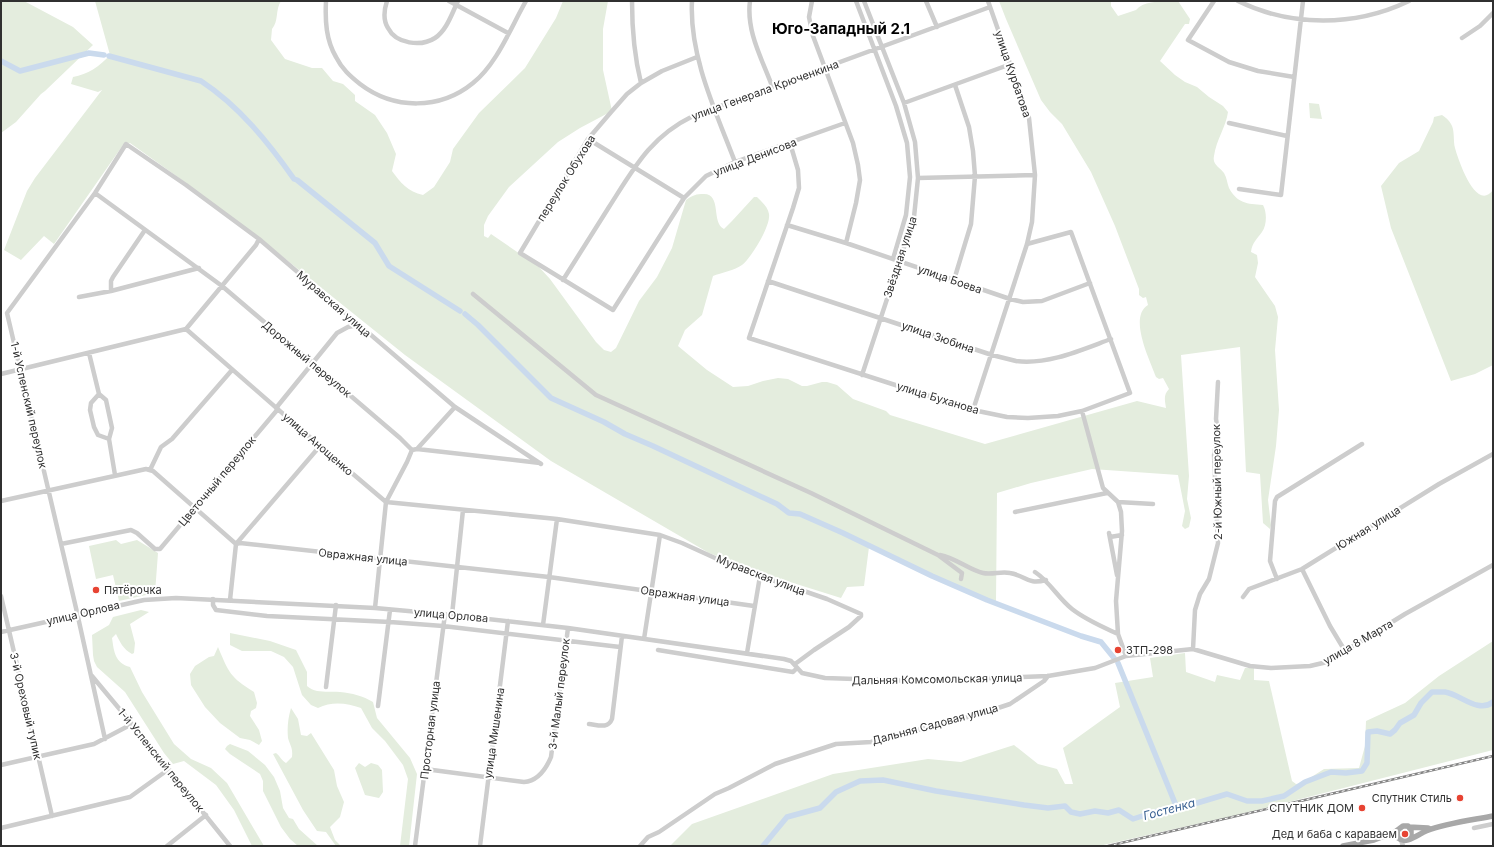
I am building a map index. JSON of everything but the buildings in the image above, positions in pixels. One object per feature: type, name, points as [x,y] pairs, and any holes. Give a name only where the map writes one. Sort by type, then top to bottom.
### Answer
[{"type":"main road","points":[[1343,846],[1374,840],[1397,831],[1401,826],[1434,828],[1493,816]]},
{"type":"main road","points":[[1409,827],[1412,831],[1411,838]]},
{"type":"main road","points":[[1374,840],[1406,841],[1434,828]]},
{"type":"main road","points":[[1397,831],[1397,836],[1401,842]]},
{"type":"street","points":[[326,1],[328,39],[336,57],[347,74],[372,93],[388,100],[423,104],[446,98],[473,83],[494,59],[526,1]]},
{"type":"street","points":[[387,1],[384,14],[388,29],[401,40],[413,43],[426,42],[436,37],[444,28],[457,3]]},
{"type":"street","points":[[450,1],[457,3],[508,33]]},
{"type":"street","points":[[632,1],[632,30],[641,83]]},
{"type":"street","points":[[692,1],[693,29],[697,57],[735,162]]},
{"type":"street","points":[[750,1],[750,25],[772,86]]},
{"type":"street","points":[[812,1],[809,7],[810,26],[853,143],[860,180],[846,243]]},
{"type":"street","name":"Звёздная улица","points":[[856,1],[896,106],[905,136],[910,174],[906,215],[893,259]]},
{"type":"street","name":"Звёздная улица","points":[[862,375],[914,216],[918,178],[915,142],[904,103],[864,1]]},
{"type":"street","points":[[926,1],[937,27]]},
{"type":"street","name":"улица Курбатова","points":[[973,410],[1027,244],[1032,222],[1035,175],[1030,118],[988,1]]},
{"type":"street","points":[[1214,1],[1188,40],[1229,62],[1258,71],[1294,77]]},
{"type":"street","points":[[1238,1],[1252,8],[1273,15],[1301,20],[1325,21],[1358,18],[1395,8],[1409,1]]},
{"type":"street","points":[[1239,189],[1280,195],[1303,1]]},
{"type":"street","name":"улица Генерала Крюченкина","points":[[564,280],[634,167],[648,148],[680,122],[772,86],[825,69],[874,49],[990,7]]},
{"type":"street","points":[[1462,38],[1480,26],[1493,13]]},
{"type":"street","name":"переулок Обухова","points":[[564,280],[520,253],[588,139],[627,94],[641,83],[662,71],[697,57]]},
{"type":"street","points":[[904,103],[1010,64]]},
{"type":"street","points":[[954,280],[971,224],[975,176],[969,127],[955,85]]},
{"type":"street","name":"улица Денисова","points":[[564,280],[613,310],[684,198],[706,176],[735,162],[845,122]]},
{"type":"street","points":[[1229,123],[1287,136]]},
{"type":"street","points":[[588,139],[684,198]]},
{"type":"street","points":[[768,281],[788,226],[799,188],[798,170],[790,143]]},
{"type":"street","name":"1-й Успенский переулок","points":[[105,739],[49,490],[7,313],[95,193],[126,144]]},
{"type":"street","name":"Муравская улица","points":[[126,144],[190,187],[259,239],[455,407],[541,464],[418,449]]},
{"type":"street","points":[[918,178],[1035,175]]},
{"type":"street","name":"Дорожный переулок","points":[[95,193],[222,286],[400,438],[412,450]]},
{"type":"street","name":"улица Боева","points":[[788,226],[846,243],[1010,300],[1023,302],[1042,301],[1090,283]]},
{"type":"street","points":[[111,291],[111,281],[113,277],[146,230]]},
{"type":"street","points":[[1027,244],[1071,232],[1111,339]]},
{"type":"street","points":[[1,374],[186,329],[259,239]]},
{"type":"street","points":[[78,297],[111,291],[199,268]]},
{"type":"street","name":"улица Зюбина","points":[[768,281],[992,355],[1017,361],[1043,360],[1071,353],[1111,339]]},
{"type":"street","name":"улица Буханова","points":[[768,281],[749,338],[973,410],[1007,417],[1028,418],[1058,416],[1082,411],[1130,393],[1111,339]]},
{"type":"street","points":[[473,294],[596,395],[804,490],[938,555],[959,562],[982,573],[1009,572],[1035,583],[1046,580]]},
{"type":"street","name":"Цветочный переулок","points":[[61,544],[131,530],[137,533],[156,549],[160,548],[338,333],[348,327],[358,325]]},
{"type":"street","name":"улица Анощенко","points":[[186,329],[386,502]]},
{"type":"street","points":[[89,352],[99,394],[106,400],[112,428],[109,439],[116,475]]},
{"type":"street","points":[[150,470],[161,447],[172,439],[232,370]]},
{"type":"street","name":"2-й Южный переулок","points":[[1193,649],[1195,610],[1200,594],[1209,579],[1218,543],[1214,455],[1218,431],[1216,419],[1218,382]]},
{"type":"street","points":[[99,394],[91,403],[90,410],[94,427],[98,435],[109,439]]},
{"type":"street","points":[[375,608],[386,502],[412,450],[418,449],[455,407]]},
{"type":"street","points":[[1082,411],[1103,488],[1118,502],[1121,512],[1122,533],[1116,601],[1118,634],[1126,656]]},
{"type":"street","points":[[1277,579],[1270,561],[1274,501],[1280,493],[1362,444]]},
{"type":"street","points":[[230,600],[236,544],[320,446]]},
{"type":"street","name":"Южная улица","points":[[1243,597],[1249,589],[1302,569],[1439,484],[1493,454]]},
{"type":"street","points":[[1,501],[146,469],[150,470],[236,544]]},
{"type":"street","points":[[1015,512],[1107,493]]},
{"type":"street","points":[[386,502],[557,519],[660,535],[644,638]]},
{"type":"street","points":[[1118,502],[1153,504]]},
{"type":"street","points":[[452,615],[464,510]]},
{"type":"street","points":[[543,625],[557,519]]},
{"type":"street","points":[[1118,583],[1109,535],[1122,533]]},
{"type":"street","name":"Муравская улица","points":[[660,535],[682,543],[737,568],[828,599],[862,614],[849,627],[814,650],[796,666]]},
{"type":"street","name":"Овражная улица","points":[[236,544],[240,543],[549,577],[754,606]]},
{"type":"street","points":[[938,555],[962,573],[961,580]]},
{"type":"street","name":"улица 8 Марта","points":[[1126,656],[1193,649],[1250,666],[1271,668],[1316,665],[1327,662],[1405,614],[1493,565]]},
{"type":"street","points":[[1302,569],[1330,626],[1345,651]]},
{"type":"street","points":[[1035,572],[1046,580],[1071,608],[1088,619],[1118,634]]},
{"type":"street","points":[[747,653],[760,576]]},
{"type":"street","name":"3-й Ореховый тупик","points":[[1,596],[52,816]]},
{"type":"street","name":"улица Орлова","points":[[1,632],[137,601],[160,598],[336,605],[445,614],[543,625],[747,653],[792,661],[802,673]]},
{"type":"street","name":"улица Орлова","points":[[213,599],[213,606],[216,610],[225,612],[267,616],[443,626],[620,647]]},
{"type":"street","points":[[326,687],[336,605]]},
{"type":"street","points":[[378,706],[390,622],[390,610]]},
{"type":"street","name":"Просторная улица","points":[[415,846],[445,614]]},
{"type":"street","name":"улица Мишенина","points":[[480,846],[508,621]]},
{"type":"street","name":"3-й Малый переулок","points":[[488,778],[524,782],[536,779],[547,765],[551,757],[568,628]]},
{"type":"street","points":[[589,724],[603,726],[611,721],[622,636]]},
{"type":"street","points":[[688,645],[688,654]]},
{"type":"street","points":[[658,650],[793,672],[796,666]]},
{"type":"street","name":"Дальняя Садовая улица","points":[[640,846],[648,837],[659,832],[708,798],[775,764],[836,744],[871,742],[983,713],[1010,704],[1044,681],[1048,676],[1094,668],[1126,656]]},
{"type":"street","name":"Дальняя Комсомольская улица","points":[[802,673],[838,679],[914,681],[1048,676]]},
{"type":"street","name":"1-й Успенский переулок","points":[[91,675],[169,769],[230,846]]},
{"type":"street","points":[[1,765],[94,744],[132,724]]},
{"type":"street","points":[[1,828],[130,797],[169,769]]},
{"type":"street","points":[[425,769],[488,778]]},
{"type":"street","points":[[167,846],[206,815]]},
{"type":"street","points":[[1474,828],[1493,824]]},
{"type":"street","points":[[1409,845],[1411,838]]},
{"type":"green space","points":[[1,1],[24,1],[73,27],[93,45],[41,94],[16,122],[1,133]]},
{"type":"green space","points":[[95,1],[281,1],[278,8],[276,23],[272,29],[271,40],[285,59],[312,68],[322,68],[333,81],[343,84],[355,95],[355,101],[375,115],[387,133],[396,154],[392,171],[401,183],[413,192],[423,195],[434,187],[450,162],[453,149],[479,113],[525,68],[556,18],[563,1],[608,1],[603,29],[603,70],[612,111],[558,142],[509,187],[488,216],[484,225],[484,236],[488,238],[491,234],[539,267],[550,279],[596,342],[604,350],[611,352],[616,348],[639,301],[657,277],[672,248],[686,200],[697,195],[709,195],[715,203],[720,226],[724,229],[754,197],[757,197],[766,207],[769,214],[769,219],[764,234],[750,256],[742,265],[713,276],[702,315],[685,330],[678,346],[707,370],[733,387],[748,386],[778,378],[788,379],[802,386],[827,382],[837,385],[853,399],[886,411],[890,415],[985,444],[1137,401],[1166,408],[1165,396],[1169,389],[1163,378],[1159,379],[1156,377],[1142,339],[1140,319],[1142,311],[1148,305],[1146,297],[1143,298],[1139,295],[1139,289],[1115,226],[1091,172],[1062,124],[1041,100],[999,1],[1111,1],[1111,6],[1118,16],[1136,10],[1144,4],[1161,1],[1178,1],[1190,19],[1189,24],[1185,24],[1160,61],[1175,75],[1185,82],[1197,87],[1223,106],[1228,112],[1215,150],[1214,162],[1224,173],[1229,188],[1235,197],[1243,202],[1263,205],[1265,211],[1265,226],[1251,252],[1257,255],[1258,263],[1255,277],[1275,306],[1278,317],[1275,350],[1279,410],[1276,446],[1268,500],[1271,525],[1270,529],[1263,523],[1260,474],[1246,472],[1240,347],[1181,355],[1189,476],[1187,499],[1191,518],[1189,527],[1185,529],[1182,526],[1185,511],[1178,475],[1092,469],[1031,483],[997,493],[996,603],[869,547],[864,586],[847,587],[841,598],[761,573],[709,553],[551,461],[405,355],[278,253],[182,180],[130,143],[123,145],[54,244],[44,236],[21,260],[4,250],[27,191],[35,178],[102,90],[98,92],[71,84],[73,77],[84,74],[93,69],[110,55]]},
{"type":"green space","points":[[1309,103],[1319,104],[1322,119],[1310,118]]},
{"type":"green space","points":[[1442,115],[1452,126],[1455,148],[1464,172],[1474,190],[1480,195],[1487,195],[1493,190],[1493,365],[1475,374],[1451,381],[1391,228],[1381,186],[1399,163],[1419,151],[1434,117]]},
{"type":"green space","points":[[116,540],[121,544],[137,540],[158,553],[155,593],[119,601],[113,575],[96,579],[89,546]]},
{"type":"green space","points":[[141,610],[149,612],[130,624],[135,643],[134,653],[132,654],[124,648],[116,634],[112,638],[118,660],[130,667],[142,692],[174,744],[191,759],[211,768],[227,783],[264,846],[252,846],[234,810],[216,785],[184,761],[173,764],[164,753],[125,692],[97,667],[93,655],[92,635],[109,625],[113,617]]},
{"type":"green space","points":[[230,633],[270,641],[296,650],[307,672],[307,686],[311,689],[323,692],[353,694],[373,702],[377,718],[410,758],[417,774],[409,846],[400,846],[408,779],[403,765],[385,741],[372,728],[361,708],[340,704],[329,704],[318,708],[311,705],[302,695],[293,667],[284,657],[271,651],[242,651],[230,645]]},
{"type":"green space","points":[[1493,641],[1493,750],[1241,814],[1099,846],[670,846],[692,824],[833,774],[928,759],[961,762],[1014,745],[1038,764],[1057,769],[1065,784],[1073,784],[1063,748],[1120,707],[1115,683],[1153,677],[1150,658],[1185,653],[1186,672],[1215,682],[1217,675],[1240,680],[1245,668],[1254,668],[1254,680],[1269,681],[1292,781],[1296,784],[1302,783],[1324,769],[1359,768],[1365,746],[1366,721],[1405,703],[1439,676]]},
{"type":"green space","points":[[218,647],[231,674],[254,692],[257,703],[256,708],[251,711],[250,716],[259,730],[262,741],[259,745],[250,740],[240,738],[220,723],[205,707],[191,685],[190,674],[195,666],[209,657],[214,656]]},
{"type":"green space","points":[[291,708],[298,719],[301,735],[307,736],[311,733],[334,770],[337,786],[344,802],[340,817],[330,827],[335,840],[341,846],[336,846],[326,832],[317,831],[303,810],[273,754],[276,753],[286,763],[292,757],[292,751],[288,738],[288,719]]},
{"type":"green space","points":[[230,744],[248,751],[265,765],[274,777],[280,791],[283,808],[289,818],[293,819],[299,829],[318,846],[298,846],[290,839],[281,827],[263,791],[263,781],[260,774],[225,749]]},
{"type":"green space","points":[[359,763],[365,767],[371,763],[378,765],[382,770],[383,792],[379,798],[365,795],[355,768]]},
{"type":"waterway","points":[[1,61],[20,71],[89,53],[104,55]]},
{"type":"waterway","points":[[109,56],[201,81],[215,91],[240,113],[263,138],[294,179],[375,243],[389,266],[460,311]]},
{"type":"waterway","points":[[465,314],[478,325],[551,398],[777,504],[789,513],[800,514],[987,600],[1081,636],[1101,642],[1114,658]]},
{"type":"waterway","points":[[1118,663],[1177,808]]},
{"type":"waterway","name":"Гостенка","points":[[763,846],[787,817],[820,808],[836,792],[860,781],[883,780],[936,791],[1048,808],[1065,806],[1071,812],[1080,814],[1095,811],[1108,813],[1119,810],[1133,819],[1161,810],[1197,803],[1227,794],[1247,801],[1262,801],[1284,796],[1305,782],[1331,772],[1346,773],[1362,771],[1367,763],[1368,732],[1377,731],[1390,734],[1400,723],[1414,715],[1421,703],[1432,692],[1451,693],[1475,705],[1481,706],[1493,702]]},
{"type":"railway","points":[[1108,846],[1493,756]]},
{"type":"place","name":"Пятёрочка","points":[[96,590]]},
{"type":"place","name":"ЗТП-298","points":[[1118,650]]},
{"type":"place","name":"Спутник Стиль","points":[[1460,798]]},
{"type":"place","name":"СПУТНИК ДОМ","points":[[1362,808]]},
{"type":"place","name":"Дед и баба с караваем","points":[[1405,834]]},
{"type":"district","name":"Юго-Западный 2.1","points":[[841,28]]}]
